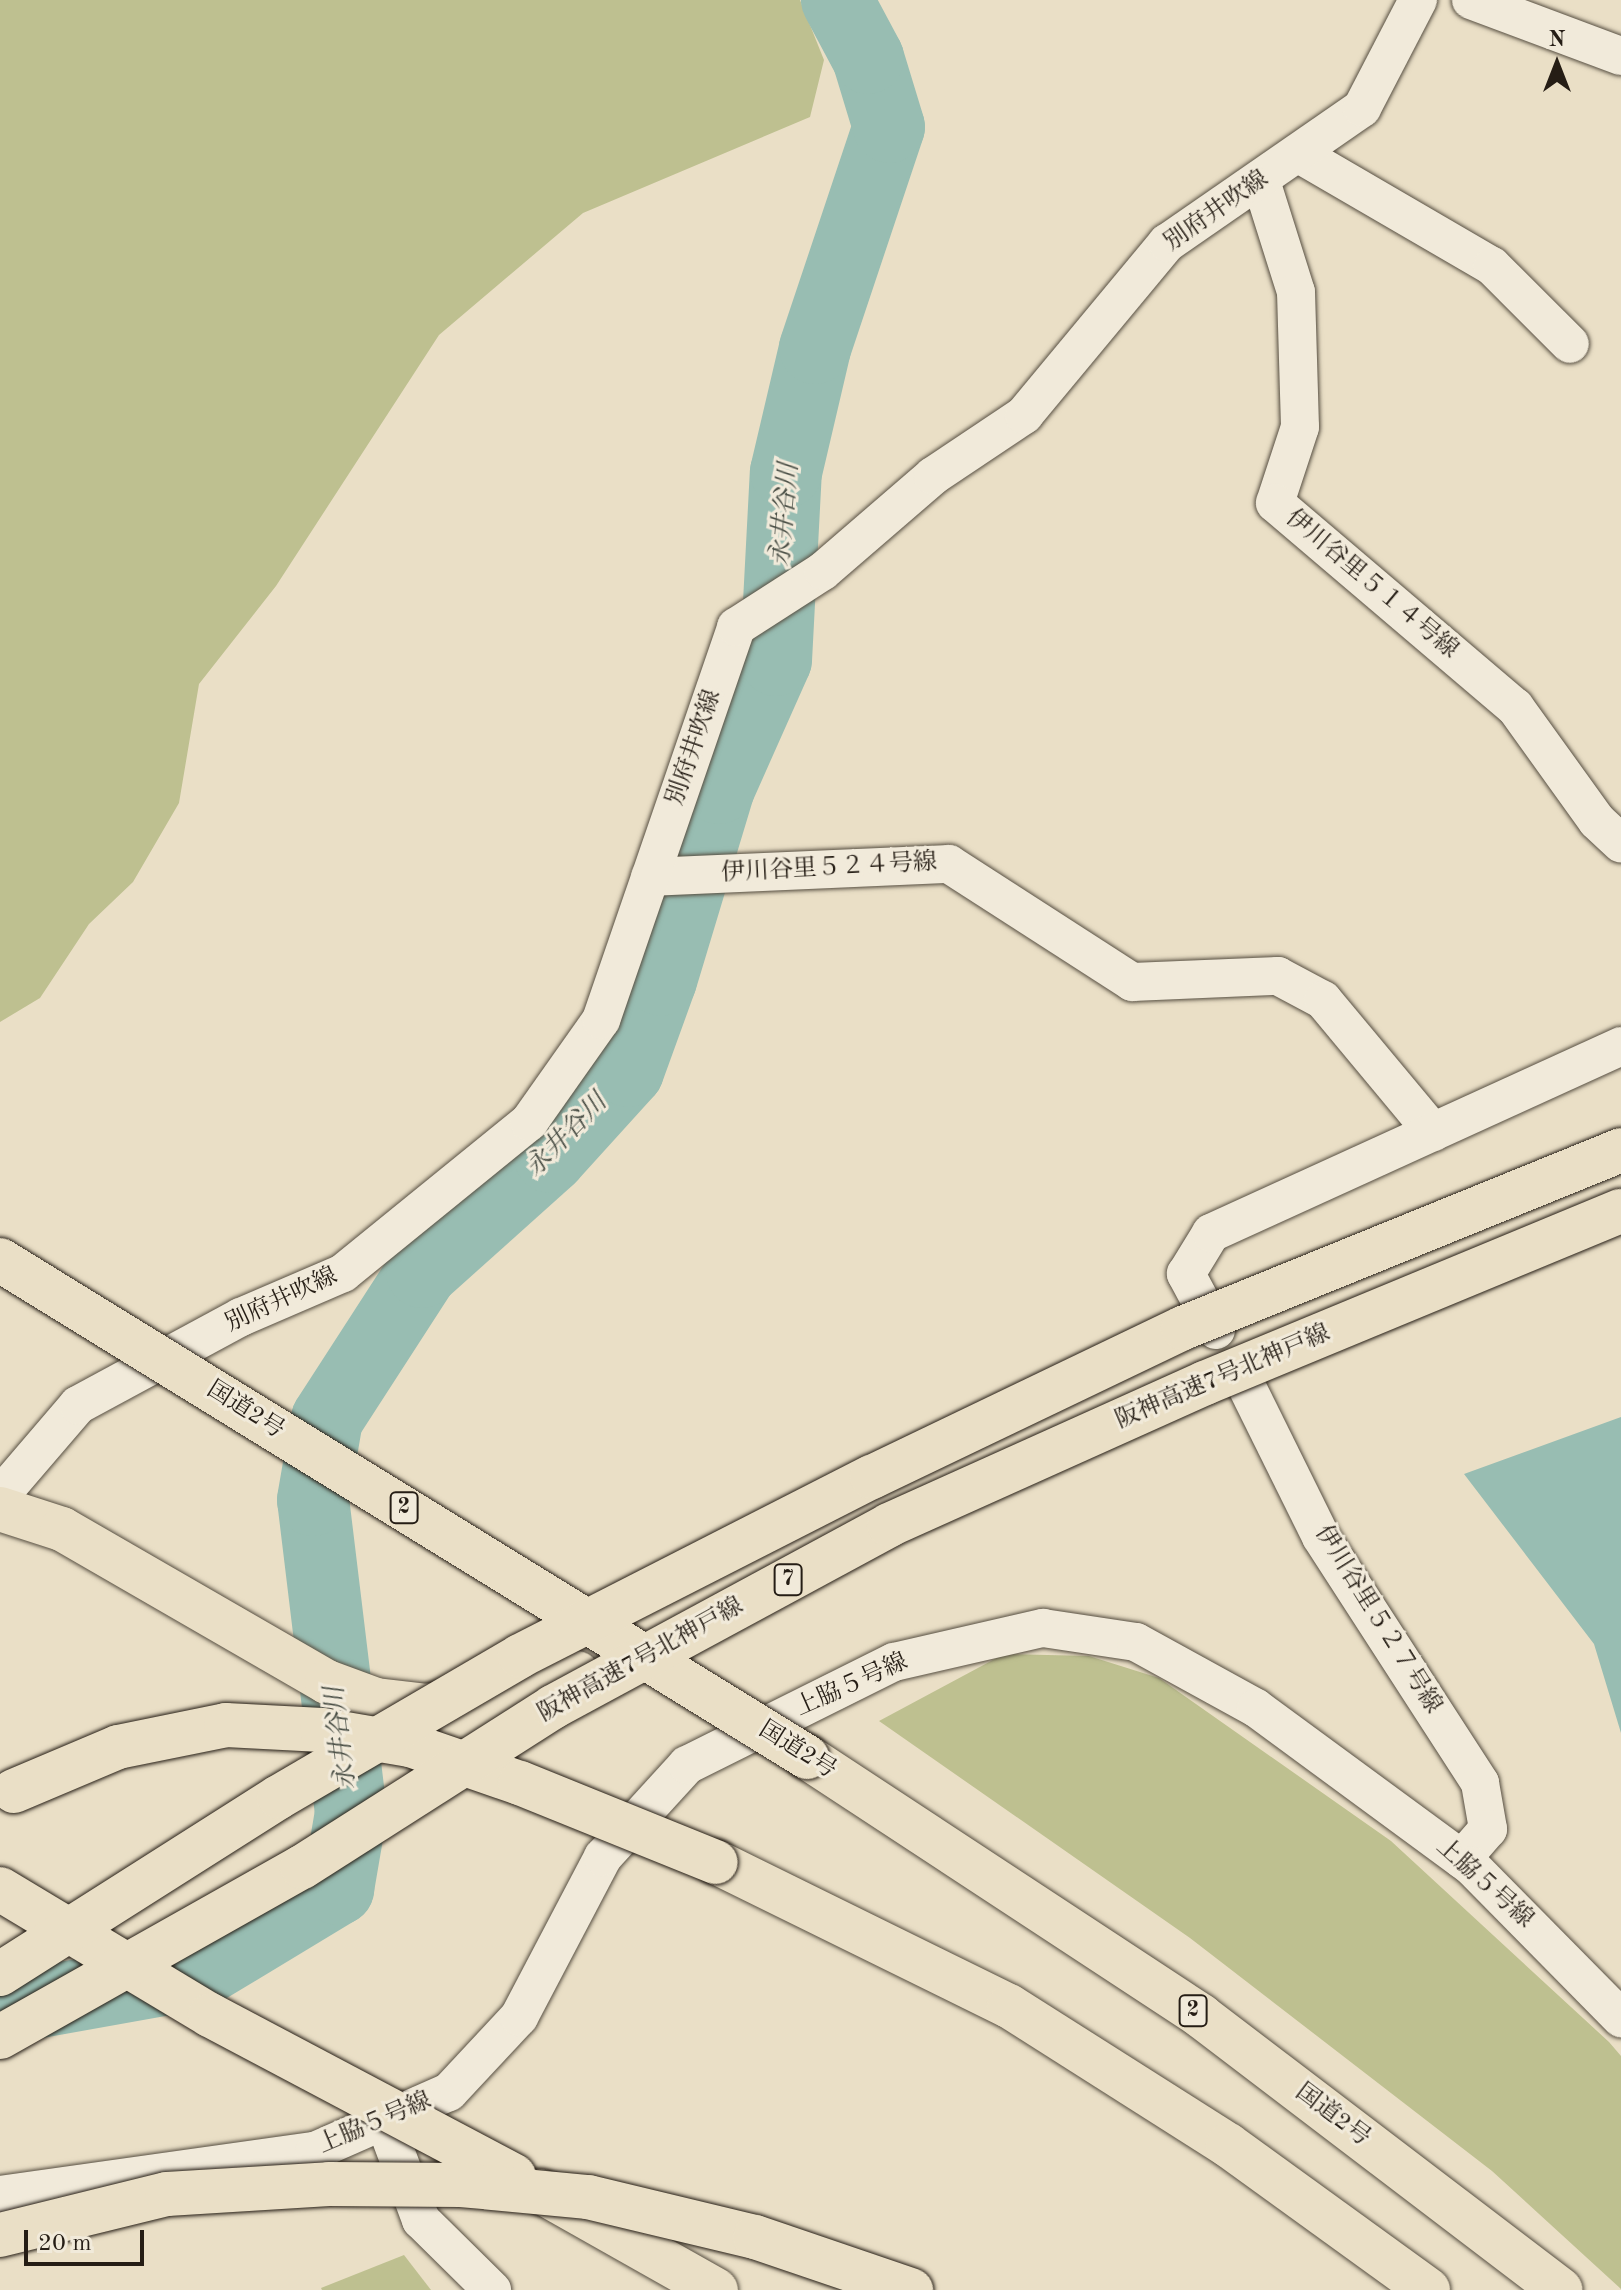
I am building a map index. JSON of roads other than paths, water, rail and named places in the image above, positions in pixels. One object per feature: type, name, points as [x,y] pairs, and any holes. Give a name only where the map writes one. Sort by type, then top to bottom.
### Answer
[{"type":"highway","points":[[0,1511],[62,1529],[327,1682],[376,1700],[426,1706],[468,1699],[968,1444],[1206,1337],[1621,1129]]},
{"type":"highway","name":"7","points":[[0,1974],[279,1797],[520,1656],[858,1484],[1183,1328],[1621,1150]]},
{"type":"highway","name":"阪神高速7号北神戸線","points":[[0,2037],[302,1867],[553,1707],[889,1525],[1205,1383],[1621,1211]]},
{"type":"highway","points":[[0,1511],[45,1550],[317,1706],[370,1722],[427,1729],[473,1724],[980,1464],[1216,1359],[1391,1289],[1621,1230]]},
{"type":"highway","name":"国道2号","points":[[0,1260],[807,1757],[1201,2016],[1561,2290]]},
{"type":"highway","points":[[0,1800],[118,1747],[226,1725],[322,1730],[410,1745],[520,1783],[716,1862],[1009,2006],[1228,2145],[1428,2290]]},
{"type":"highway","points":[[0,1889],[210,2015],[514,2176],[716,2290]]},
{"type":"highway","points":[[0,2235],[167,2194],[329,2184],[461,2185],[588,2197],[755,2237],[911,2290]]},
{"type":"street","name":"別府井吹線","points":[[0,1496],[78,1405],[241,1317],[343,1273],[529,1122],[601,1020],[658,877],[736,627],[823,571],[933,476],[1024,415],[1167,243],[1301,155],[1362,108],[1418,0]]},
{"type":"street","points":[[1471,0],[1621,56]]},
{"type":"street","points":[[1301,155],[1492,266],[1570,344]]},
{"type":"street","name":"伊川谷里５１４号線","points":[[1261,181],[1296,292],[1300,427],[1275,503],[1515,707],[1597,821],[1621,843]]},
{"type":"street","name":"伊川谷里５２４号線","points":[[658,877],[949,864],[1132,982],[1278,976],[1323,1000],[1433,1132]]},
{"type":"street","points":[[1216,1330],[1186,1274],[1211,1233],[1621,1046]]},
{"type":"street","name":"伊川谷里５２７号線","points":[[1242,1377],[1321,1537],[1480,1783],[1488,1829],[1462,1859]]},
{"type":"street","name":"上脇５号線","points":[[0,2195],[315,2151],[449,2092],[519,2017],[603,1857],[687,1765],[894,1662],[1043,1628],[1136,1642],[1256,1708],[1462,1859],[1621,2018]]},
{"type":"street","points":[[384,2120],[421,2220],[492,2290]]},
{"type":"water","points":[[1621,1417],[1621,1733],[1594,1644],[1464,1474]]},
{"type":"waterway","name":"永井谷川","points":[[0,2009],[197,1974],[338,1889],[351,1813],[313,1500],[327,1419],[422,1272],[550,1157],[628,1071],[661,980],[719,788],[776,660],[786,472],[815,348],[889,127],[868,58],[837,0]]}]
